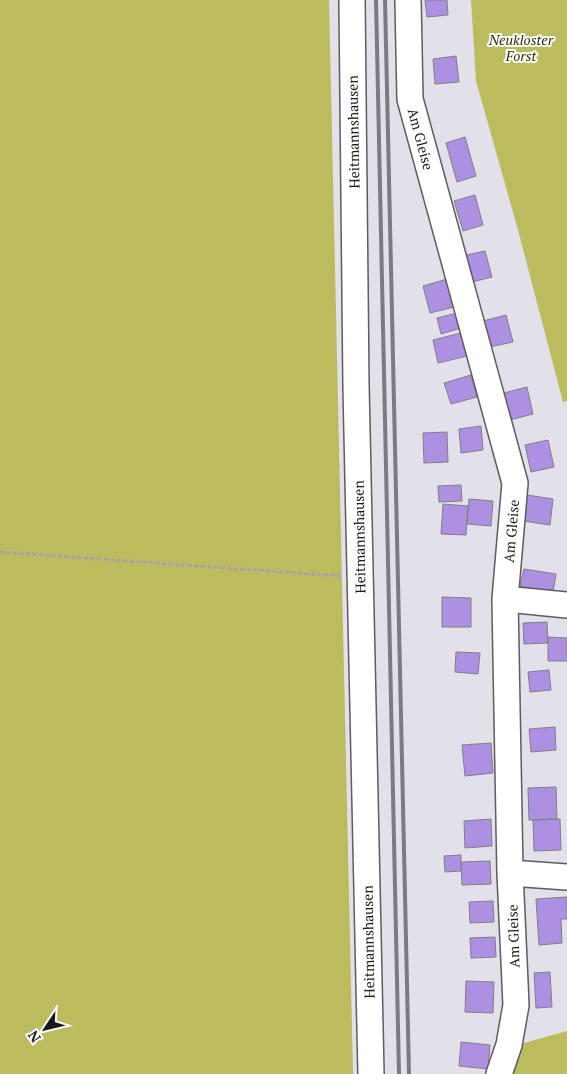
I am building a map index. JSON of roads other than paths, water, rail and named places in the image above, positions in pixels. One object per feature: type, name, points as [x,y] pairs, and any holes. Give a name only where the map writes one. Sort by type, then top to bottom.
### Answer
[{"type":"street","name":"Heitmannshausen","points":[[352,0],[356,386],[371,1074]]},
{"type":"street","name":"Am Gleise","points":[[408,0],[410,99],[515,483],[505,599],[510,873],[516,1005],[509,1045],[499,1074]]},
{"type":"street","points":[[505,599],[567,605]]},
{"type":"street","points":[[510,873],[567,877]]},
{"type":"railway","points":[[376,0],[399,1074]]},
{"type":"railway","points":[[385,0],[409,1074]]},
{"type":"park label","name":"Neukloster Forst","points":[[521,48]]}]
